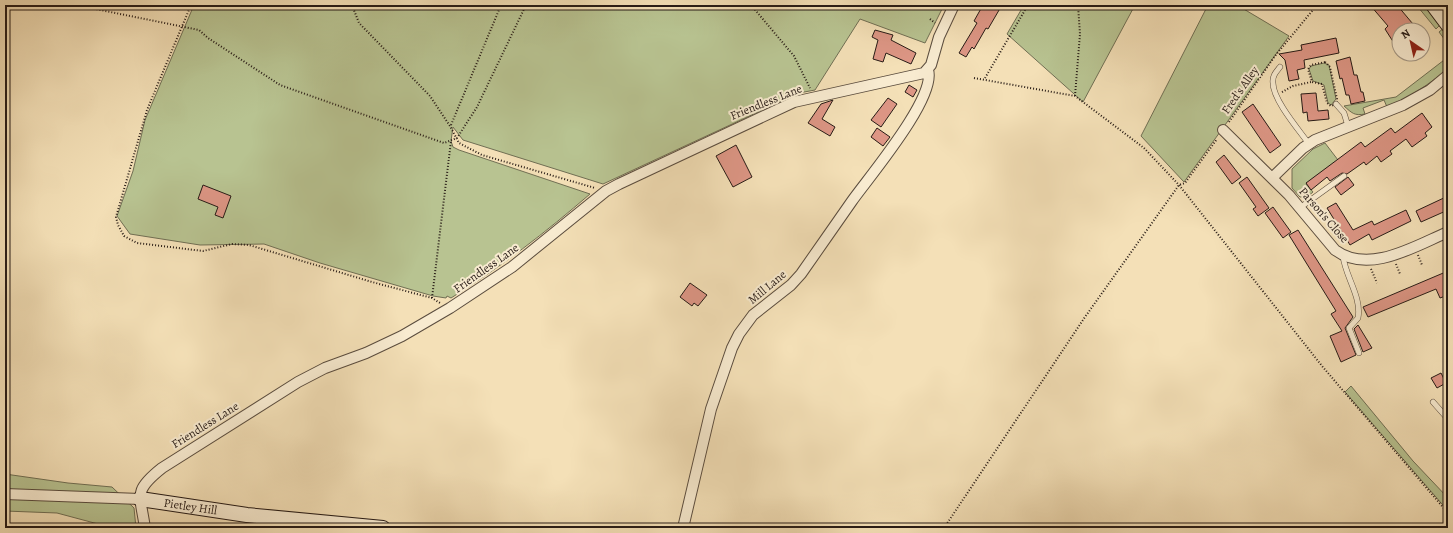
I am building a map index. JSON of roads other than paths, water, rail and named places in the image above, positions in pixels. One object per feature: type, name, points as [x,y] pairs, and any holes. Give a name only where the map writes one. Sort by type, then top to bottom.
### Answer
[{"type":"street","points":[[928,70],[933,60],[939,37],[954,5]]},
{"type":"street","points":[[1433,5],[1448,25]]},
{"type":"street","name":"Friendless Lane","points":[[140,499],[143,484],[162,468],[298,382],[325,368],[366,353],[402,336],[450,308],[512,267],[606,191],[694,147],[794,102],[869,84],[919,76],[928,70]]},
{"type":"street","name":"Mill Lane","points":[[684,528],[711,409],[739,334],[754,315],[791,285],[801,274],[897,140],[917,108],[930,79],[928,70]]},
{"type":"street","points":[[1272,178],[1309,144],[1413,99],[1430,90],[1448,75]]},
{"type":"street","name":"Parson's Close","points":[[1223,130],[1301,207],[1332,246],[1343,256],[1367,260],[1383,258],[1398,254],[1448,232]]},
{"type":"street","points":[[5,494],[140,499],[145,528]]},
{"type":"street","name":"Pietley Hill","points":[[140,499],[247,515],[384,528]]},
{"type":"lane","points":[[1280,67],[1273,76],[1272,84],[1276,95],[1309,144]]},
{"type":"lane","points":[[1336,104],[1344,113],[1348,126]]},
{"type":"lane","points":[[1301,207],[1344,176]]},
{"type":"lane","points":[[1343,256],[1344,267],[1353,289],[1359,313],[1358,318],[1349,328],[1359,353]]},
{"type":"lane","points":[[1433,402],[1448,419]]}]
